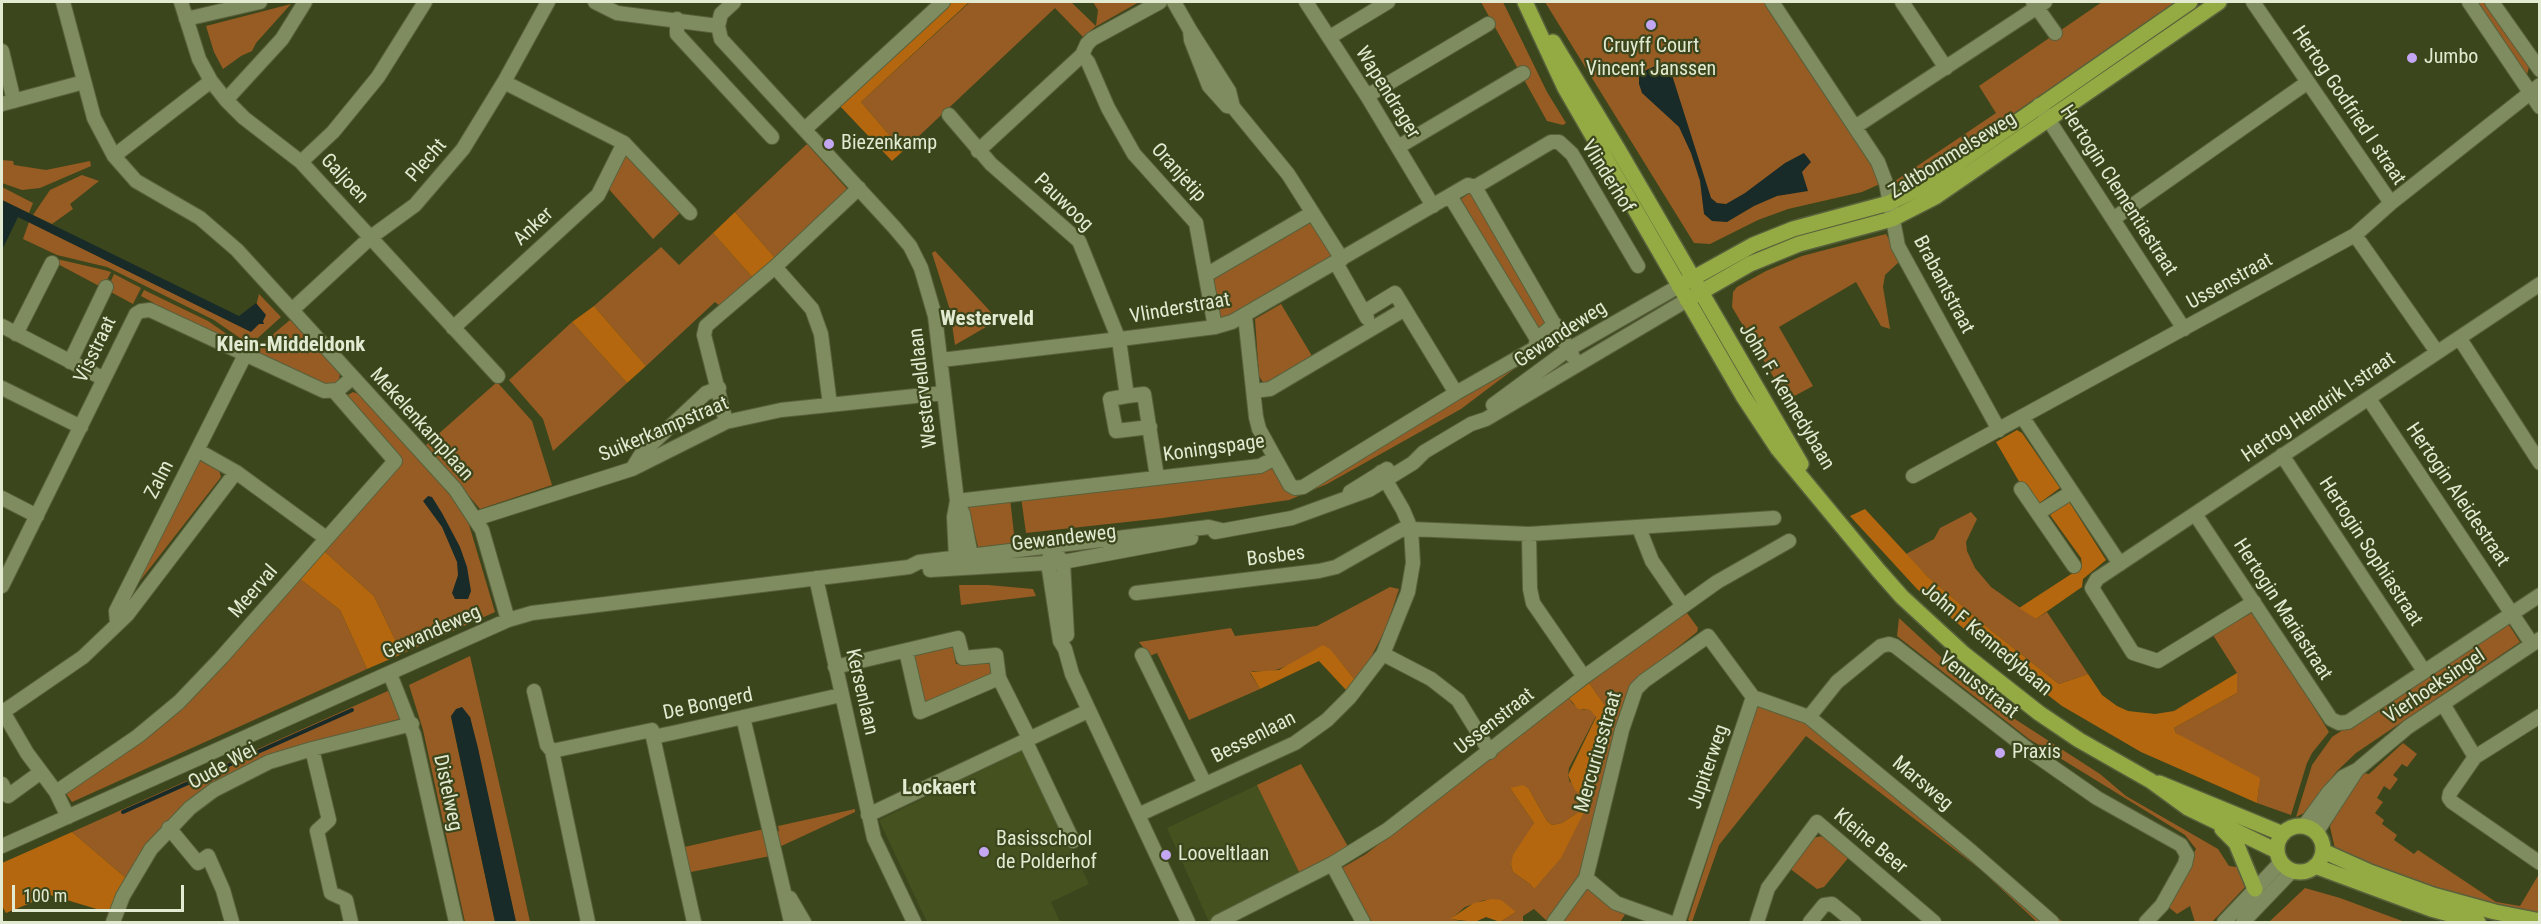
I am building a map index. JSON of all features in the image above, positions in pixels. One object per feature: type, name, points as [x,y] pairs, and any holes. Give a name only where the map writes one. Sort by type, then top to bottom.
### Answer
[{"type":"main road","name":"John F. Kennedybaan","points":[[1525,2],[1587,97],[1694,296],[1825,504]]},
{"type":"main road","name":"Zaltbommelseweg","points":[[1686,282],[1753,245],[1793,229],[1889,202],[1944,173],[2190,2]]},
{"type":"main road","name":"Zaltbommelseweg","points":[[1694,296],[1750,264],[1799,244],[1892,219],[1935,197],[2219,2]]},
{"type":"main road","name":"John F Kennedybaan","points":[[1825,504],[1902,597],[1964,654],[2039,713],[2079,740],[2151,782],[2180,803],[2283,861]]},
{"type":"main road","name":"John F Kennedybaan","points":[[2151,782],[2168,785],[2283,834]]},
{"type":"main road","points":[[2213,821],[2234,840],[2255,889]]},
{"type":"main road","points":[[2293,827],[2310,830],[2322,842],[2323,850],[2315,866],[2304,871],[2283,861],[2283,834],[2293,827]]},
{"type":"main road","points":[[2323,850],[2370,872],[2433,895],[2495,912],[2540,921]]},
{"type":"main road","points":[[2315,866],[2431,909],[2478,922]]},
{"type":"street","name":"Mekelenkamplaan","points":[[63,2],[94,118],[114,156],[136,182],[200,218],[237,250],[456,489],[482,530],[508,620]]},
{"type":"street","name":"Galjoen","points":[[181,2],[199,59],[226,99],[244,118],[301,162],[498,376]]},
{"type":"street","points":[[186,19],[260,2]]},
{"type":"street","points":[[226,99],[282,39],[305,2]]},
{"type":"street","points":[[301,162],[333,132],[378,77],[425,2]]},
{"type":"street","name":"Plecht","points":[[292,310],[371,237],[415,205],[463,150],[548,2]]},
{"type":"street","points":[[595,2],[617,13],[718,26],[722,14],[734,2]]},
{"type":"street","points":[[805,129],[943,2]]},
{"type":"street","points":[[978,151],[1082,55],[1086,44],[1092,39],[1160,2]]},
{"type":"street","points":[[1174,2],[1190,30],[1191,40],[1209,86],[1227,106],[1233,107],[1288,174],[1339,261],[1372,328]]},
{"type":"street","name":"Wapendrager","points":[[1306,2],[1367,96],[1433,206]]},
{"type":"street","points":[[1330,37],[1388,2]]},
{"type":"street","name":"Brabantstraat","points":[[1772,2],[1878,162],[1886,183],[1898,246],[1904,260],[1999,430]]},
{"type":"street","points":[[1902,2],[1946,68]]},
{"type":"street","name":"Hertog Godfried I straat","points":[[2253,2],[2391,203]]},
{"type":"street","points":[[2469,2],[2535,89],[2540,107]]},
{"type":"street","points":[[2492,2],[2540,70]]},
{"type":"street","points":[[1856,127],[1946,68],[2038,3],[2055,33]]},
{"type":"street","points":[[677,19],[677,34],[772,137]]},
{"type":"street","points":[[1367,96],[1488,24]]},
{"type":"street","name":"Westerveldlaan","points":[[718,26],[721,39],[910,246],[921,268],[935,316],[957,501],[954,517],[963,560]]},
{"type":"street","points":[[2,51],[8,102],[84,82]]},
{"type":"street","name":"Oranjetip","points":[[1082,55],[1088,62],[1108,108],[1134,154],[1196,223],[1215,327]]},
{"type":"street","points":[[1398,147],[1523,73]]},
{"type":"street","points":[[114,156],[212,81]]},
{"type":"street","points":[[504,82],[624,142],[690,213]]},
{"type":"street","points":[[2113,219],[2308,82]]},
{"type":"street","name":"Ussenstraat","points":[[1914,476],[2355,235],[2391,203],[2535,89]]},
{"type":"street","name":"Hertogin Clementiastraat","points":[[2039,105],[2184,329]]},
{"type":"street","name":"Pauwoog","points":[[949,115],[978,151],[1079,241],[1119,340],[1127,396]]},
{"type":"street","name":"Anker","points":[[453,328],[598,195],[624,142]]},
{"type":"street","name":"Vlinderhof","points":[[1433,206],[1468,185],[1474,187],[1551,142],[1558,142],[1572,154],[1638,266]]},
{"type":"street","points":[[1474,187],[1577,364]]},
{"type":"street","points":[[726,422],[704,335],[706,326],[775,267],[859,188]]},
{"type":"street","points":[[1450,196],[1537,339]]},
{"type":"street","name":"Vlinderstraat","points":[[941,360],[1215,327],[1245,316],[1433,206]]},
{"type":"street","name":"Vlinderstraat","points":[[1206,275],[1312,213]]},
{"type":"street","points":[[2355,235],[2437,352]]},
{"type":"street","points":[[16,334],[52,263]]},
{"type":"street","points":[[775,267],[812,309],[821,334],[830,405]]},
{"type":"street","name":"Gewandeweg","points":[[963,560],[1048,563],[1133,550],[1221,530],[1292,518],[1369,490],[1384,476],[1413,463],[1424,452],[1471,424],[1569,349],[1686,282]]},
{"type":"street","name":"Hertog Hendrik I-straat","points":[[2254,603],[2158,661],[2152,661],[2133,653],[2092,592],[2093,582],[2540,284]]},
{"type":"street","points":[[70,362],[106,287]]},
{"type":"street","points":[[1364,312],[1395,293],[1456,393]]},
{"type":"street","name":"Gewandeweg","points":[[1471,424],[1486,419],[1694,296]]},
{"type":"street","name":"Visstraat","points":[[2,586],[136,314],[147,309],[324,391],[334,392]]},
{"type":"street","points":[[1254,391],[1270,389],[1405,309]]},
{"type":"street","points":[[1245,316],[1259,429],[1275,458]]},
{"type":"street","name":"Koningspage","points":[[957,501],[1260,466],[1275,458],[1290,485],[1295,488],[1303,487],[1456,393],[1535,348],[1537,339],[1555,324]]},
{"type":"street","points":[[2,326],[104,379]]},
{"type":"street","points":[[2460,339],[2540,463]]},
{"type":"street","name":"Zalm","points":[[117,623],[116,611],[245,355]]},
{"type":"street","points":[[334,392],[345,386],[352,378]]},
{"type":"street","points":[[2,388],[81,427]]},
{"type":"street","points":[[632,469],[642,453],[706,393],[719,388]]},
{"type":"street","name":"Meerval","points":[[56,792],[138,736],[179,702],[222,658],[395,461],[334,392]]},
{"type":"street","name":"Suikerkampstraat","points":[[475,519],[632,469],[726,422],[781,410],[944,393]]},
{"type":"street","points":[[1150,427],[1116,431],[1110,399],[1144,394],[1150,427],[1157,477]]},
{"type":"street","name":"Hertogin Aleidestraat","points":[[2369,399],[2511,614],[2536,642]]},
{"type":"street","points":[[2023,418],[2120,564]]},
{"type":"street","points":[[197,450],[236,472],[326,538]]},
{"type":"street","name":"Hertogin Sophiastraat","points":[[2282,455],[2424,671]]},
{"type":"street","name":"Zalm","points":[[2,711],[83,657],[127,615],[236,472]]},
{"type":"street","name":"Bessenlaan","points":[[1138,815],[1295,743],[1327,720],[1350,698],[1383,654],[1408,592],[1413,563],[1411,529],[1384,476]]},
{"type":"street","points":[[2021,489],[2074,566]]},
{"type":"street","points":[[2038,513],[2072,492]]},
{"type":"street","points":[[2,498],[37,516]]},
{"type":"street","name":"Hertogin Mariastraat","points":[[2195,514],[2331,719],[2339,723],[2348,722],[2424,671]]},
{"type":"street","points":[[1411,529],[1529,534],[1774,519]]},
{"type":"street","name":"Gewandeweg","points":[[2,846],[508,620],[562,607],[909,567],[920,570],[963,560],[1209,527],[1221,530]]},
{"type":"street","points":[[1640,528],[1652,561],[1683,606]]},
{"type":"street","name":"Bosbes","points":[[1136,593],[1319,571],[1336,567],[1401,530],[1411,529]]},
{"type":"street","points":[[1529,534],[1530,589],[1533,603],[1584,677]]},
{"type":"street","name":"Ussenstraat","points":[[1218,922],[1332,864],[1387,830],[1584,677],[1717,582],[1789,541]]},
{"type":"street","points":[[1052,548],[1063,562],[1067,639],[1065,649]]},
{"type":"street","points":[[1052,548],[1048,563],[1060,641],[1088,711],[1188,922]]},
{"type":"street","name":"Kersenlaan","points":[[816,578],[874,838],[913,922]]},
{"type":"street","points":[[2424,671],[2540,595]]},
{"type":"street","name":"Mercuriusstraat","points":[[1554,922],[1586,878],[1622,730],[1636,690],[1644,681],[1708,636],[1753,697]]},
{"type":"street","points":[[835,666],[958,638],[963,658],[996,655],[999,678],[1072,841]]},
{"type":"street","name":"Vierhoeksingel","points":[[2310,830],[2357,770],[2408,727],[2536,642]]},
{"type":"street","name":"Venusstraat","points":[[1809,717],[1838,682],[1881,646],[1889,644],[1895,646],[2034,754],[2097,798],[2181,845],[2187,855],[2186,864],[2162,905],[2146,922]]},
{"type":"street","points":[[906,651],[920,712],[999,678]]},
{"type":"street","points":[[1383,654],[1431,679],[1458,700],[1490,752]]},
{"type":"street","points":[[1142,655],[1205,784]]},
{"type":"street","name":"Distelweg","points":[[390,674],[412,724],[456,922]]},
{"type":"street","points":[[534,691],[547,745],[552,751],[588,922]]},
{"type":"street","name":"De Bongerd","points":[[552,751],[652,730],[653,737],[841,695]]},
{"type":"street","name":"Marsweg","points":[[1753,697],[1809,717],[1972,852],[2052,922]]},
{"type":"street","name":"Jupiterweg","points":[[1678,922],[1753,697]]},
{"type":"street","points":[[2443,704],[2475,757]]},
{"type":"street","points":[[2,711],[56,792],[68,817]]},
{"type":"street","points":[[868,815],[1088,711]]},
{"type":"street","points":[[743,717],[791,922]]},
{"type":"street","points":[[2538,720],[2475,757],[2450,793],[2452,802],[2540,863]]},
{"type":"street","name":"Oude Wei","points":[[113,922],[123,896],[146,858],[169,828],[214,790],[241,774],[269,762],[412,724]]},
{"type":"street","points":[[653,737],[694,922]]},
{"type":"street","points":[[312,749],[329,820],[317,831],[331,893],[346,900],[351,922]]},
{"type":"street","points":[[2,784],[8,796],[41,772]]},
{"type":"street","name":"Kleine Beer","points":[[1757,922],[1768,888],[1817,822],[1934,922]]},
{"type":"street","points":[[169,828],[198,863],[208,856],[223,890],[232,922]]},
{"type":"street","points":[[2224,922],[2283,861]]},
{"type":"street","points":[[2243,922],[2283,861]]},
{"type":"street","points":[[1332,864],[1363,922]]},
{"type":"street","points":[[1586,878],[1616,903],[1669,922]]},
{"type":"street","points":[[782,885],[804,922]]},
{"type":"street","points":[[1810,922],[1824,905],[1832,904],[1854,922]]},
{"type":"shaded area","points":[[949,2],[968,3],[861,102],[903,151],[892,161],[839,105]]},
{"type":"shaded area","points":[[970,2],[1071,2],[1096,26],[1098,10],[1093,2],[1139,2],[1095,27],[1083,37],[1055,8],[903,151],[861,102]]},
{"type":"shaded area","points":[[1481,2],[1503,2],[1547,92],[1566,123],[1563,125],[1547,121]]},
{"type":"shaded area","points":[[1545,2],[1767,2],[1872,162],[1880,184],[1862,192],[1788,209],[1758,220],[1710,244],[1694,243]]},
{"type":"shaded area","points":[[2102,2],[2177,2],[1926,173],[1899,187],[1895,183],[1996,113],[1979,86]]},
{"type":"shaded area","points":[[2472,2],[2486,2],[2529,67],[2527,75],[2522,74]]},
{"type":"shaded area","points":[[291,4],[256,43],[252,51],[223,69],[214,52],[206,26]]},
{"type":"shaded area","points":[[807,144],[848,190],[776,259],[735,212]]},
{"type":"shaded area","points":[[626,151],[681,212],[653,239],[607,187],[612,182]]},
{"type":"shaded area","points":[[2,160],[13,161],[14,165],[46,170],[90,161],[91,166],[40,188],[22,190],[2,183]]},
{"type":"shaded area","points":[[82,175],[99,181],[70,204],[73,209],[52,224],[33,215],[50,190]]},
{"type":"shaded area","points":[[2,187],[33,203],[29,213],[2,200]]},
{"type":"shaded area","points":[[1471,192],[1549,320],[1540,332],[1461,199]]},
{"type":"shaded area","points":[[735,212],[776,259],[754,279],[713,233]]},
{"type":"shaded area","points":[[1312,220],[1337,257],[1230,317],[1219,318],[1214,279]]},
{"type":"shaded area","points":[[29,222],[236,324],[239,316],[222,308],[252,322],[259,294],[281,317],[250,345],[214,320],[107,267],[57,255],[23,239]]},
{"type":"shaded area","points":[[713,233],[754,279],[720,306],[715,302],[646,366],[594,306],[661,247],[679,265]]},
{"type":"shaded area","points":[[1886,234],[1901,260],[1885,275],[1883,287],[1890,329],[1881,326],[1856,282],[1779,327],[1813,386],[1787,400],[1732,307],[1733,292],[1737,287],[1766,271],[1802,256]]},
{"type":"shaded area","points":[[935,251],[998,320],[955,345],[950,310],[932,253]]},
{"type":"shaded area","points":[[57,259],[111,272],[103,288],[54,262]]},
{"type":"shaded area","points":[[114,274],[141,288],[133,304],[107,290]]},
{"type":"shaded area","points":[[144,290],[208,321],[241,344],[243,349],[154,305],[141,296]]},
{"type":"shaded area","points":[[1281,304],[1312,356],[1264,384],[1259,376],[1255,319]]},
{"type":"shaded area","points":[[594,306],[646,366],[627,383],[572,322]]},
{"type":"shaded area","points":[[290,320],[340,372],[339,380],[331,386],[318,383],[253,351]]},
{"type":"shaded area","points":[[572,322],[627,383],[553,451],[543,419],[509,380]]},
{"type":"shaded area","points":[[1522,363],[1461,409],[1327,484],[1289,500],[1163,518],[1026,533],[1021,497],[1273,469],[1279,470],[1296,496]]},
{"type":"shaded area","points":[[497,382],[532,421],[552,485],[480,509],[426,445]]},
{"type":"shaded area","points":[[353,392],[361,395],[450,495],[467,518],[495,612],[402,654],[374,596],[324,551],[402,462],[349,403],[348,395]]},
{"type":"shaded area","points":[[2017,430],[2022,433],[2060,488],[2034,507],[1996,442]]},
{"type":"shaded area","points":[[198,460],[219,470],[221,477],[125,600]]},
{"type":"shaded area","points":[[1010,498],[1015,543],[978,547],[968,505]]},
{"type":"shaded area","points":[[2068,500],[2106,560],[2083,579],[2082,587],[2036,619],[2019,608],[2082,567],[2081,558],[2050,515]]},
{"type":"shaded area","points":[[1865,509],[1928,577],[2059,684],[2088,674],[2102,695],[2117,706],[2128,711],[2155,714],[2174,711],[2237,673],[2237,693],[2174,728],[2176,733],[2260,778],[2257,803],[2141,752],[2062,706],[1982,644],[1917,589],[1850,516]]},
{"type":"shaded area","points":[[1971,512],[1977,519],[1966,542],[1967,551],[1975,568],[1991,587],[2036,619],[2047,612],[2088,674],[2059,684],[1928,577],[1906,554],[1934,539],[1940,528]]},
{"type":"shaded area","points":[[324,551],[374,596],[402,654],[367,669],[340,610],[300,579]]},
{"type":"shaded area","points":[[300,579],[340,610],[367,669],[72,802],[65,792],[187,701],[227,662]]},
{"type":"shaded area","points":[[959,585],[1033,589],[1036,596],[961,605]]},
{"type":"shaded area","points":[[1390,587],[1399,589],[1386,628],[1363,673],[1355,680],[1341,663],[1332,658],[1287,666],[1270,672],[1253,671],[1250,673],[1260,689],[1189,720],[1157,653],[1150,656],[1139,642],[1231,628],[1235,636],[1317,626]]},
{"type":"shaded area","points":[[2255,611],[2329,732],[2307,763],[2291,815],[2257,803],[2259,786],[2176,733],[2174,728],[2237,693],[2237,673],[2213,635]]},
{"type":"shaded area","points":[[1687,613],[1698,628],[1697,632],[1635,681],[1579,879],[1548,922],[1534,909],[1523,916],[1523,922],[1500,922],[1516,912],[1484,900],[1465,907],[1451,919],[1466,922],[1372,922],[1342,868],[1366,854],[1569,698],[1573,704],[1583,710],[1590,710],[1596,716],[1569,768],[1570,783],[1604,704],[1589,683],[1682,614]],"holes":[[[1510,788],[1529,789],[1547,821],[1552,825],[1562,823],[1577,813],[1534,889],[1513,872],[1511,865],[1534,823]]]},
{"type":"shaded area","points":[[1899,618],[2004,712],[2100,774],[2126,796],[2218,849],[2229,866],[2244,868],[2249,880],[2246,886],[2212,922],[2195,922],[2190,906],[2177,914],[2166,905],[2196,849],[2185,835],[2029,739],[1897,636]]},
{"type":"shaded area","points":[[2507,622],[2520,642],[2356,753],[2337,771],[2304,813],[2296,817],[2312,765],[2332,737]]},
{"type":"shaded area","points":[[952,642],[956,664],[991,660],[993,673],[920,707],[908,653]]},
{"type":"shaded area","points":[[1323,645],[1330,649],[1355,680],[1346,690],[1319,661],[1260,689],[1250,672],[1279,670]]},
{"type":"shaded area","points":[[470,656],[530,922],[516,922],[470,717],[451,717],[495,922],[465,922],[423,730],[409,685]]},
{"type":"shaded area","points":[[1589,683],[1604,704],[1606,713],[1589,795],[1580,794],[1575,790],[1568,775],[1596,717],[1590,710],[1578,709],[1569,698]]},
{"type":"shaded area","points":[[390,690],[402,715],[399,719],[294,748],[238,770],[207,787],[163,825],[126,878],[72,832]]},
{"type":"shaded area","points":[[1758,702],[1796,714],[1995,864],[2063,922],[2037,922],[1980,869],[1806,736],[1719,845],[1692,922],[1688,920]]},
{"type":"shaded area","points":[[2403,743],[2417,754],[2407,767],[2402,764],[2393,775],[2398,779],[2390,790],[2384,786],[2377,798],[2383,802],[2375,813],[2384,820],[2382,824],[2397,835],[2394,840],[2414,854],[2418,850],[2496,902],[2520,906],[2539,874],[2539,918],[2492,910],[2336,853],[2330,827],[2331,819],[2362,773],[2369,774]]},
{"type":"shaded area","name":"Basisschool de Polderhof","points":[[1024,750],[1089,884],[1051,902],[1060,922],[927,922],[879,820]]},
{"type":"shaded area","points":[[1301,764],[1325,865],[1209,922],[1167,828]]},
{"type":"shaded area","points":[[1301,764],[1350,850],[1301,876],[1257,785]]},
{"type":"shaded area","points":[[1523,785],[1529,789],[1547,821],[1552,825],[1562,823],[1577,813],[1584,812],[1561,858],[1534,889],[1513,872],[1511,865],[1513,855],[1534,823],[1510,788]]},
{"type":"shaded area","points":[[855,809],[855,812],[777,848],[774,833],[779,831],[778,826]]},
{"type":"shaded area","points":[[764,829],[770,856],[686,873],[680,848]]},
{"type":"shaded area","points":[[72,832],[126,878],[110,913],[50,895],[6,913],[2,906],[2,863]]},
{"type":"shaded area","points":[[1823,836],[1849,857],[1824,887],[1817,889],[1789,868],[1812,838]]},
{"type":"shaded area","points":[[1585,885],[1626,913],[1620,922],[1558,922]]},
{"type":"shaded area","points":[[2305,888],[2340,898],[2405,922],[2269,922]]},
{"type":"shaded area","points":[[1492,899],[1501,900],[1516,912],[1500,922],[1486,917],[1475,922],[1450,919],[1474,903]]},
{"type":"water","points":[[1660,64],[1667,67],[1672,75],[1711,198],[1717,203],[1726,204],[1745,193],[1785,163],[1804,153],[1811,162],[1802,172],[1808,191],[1777,196],[1727,222],[1712,221],[1704,214],[1700,181],[1679,127],[1642,93],[1639,84],[1639,76],[1644,71]]},
{"type":"water","points":[[2,200],[239,316],[256,303],[266,315],[264,324],[259,324],[251,332],[18,217],[2,250]]},
{"type":"water","points":[[428,496],[432,497],[460,547],[467,567],[471,591],[468,599],[455,599],[452,593],[458,575],[457,562],[442,527],[423,501]]},
{"type":"water","points":[[462,707],[470,717],[478,748],[516,922],[495,922],[451,716],[456,709]]},
{"type":"waterway","points":[[123,812],[352,710]]},
{"type":"place","name":"Cruyff Court Vincent Janssen","points":[[1651,25]]},
{"type":"place","name":"Jumbo","points":[[2412,58]]},
{"type":"place","name":"Biezenkamp","points":[[829,144]]},
{"type":"place","name":"Praxis","points":[[2000,753]]},
{"type":"place","name":"Basisschool de Polderhof","points":[[984,852]]},
{"type":"place","name":"Looveltlaan","points":[[1166,855]]},
{"type":"district","name":"Westerveld","points":[[987,320]]},
{"type":"district","name":"Klein-Middeldonk","points":[[291,346]]},
{"type":"district","name":"Lockaert","points":[[939,789]]}]
